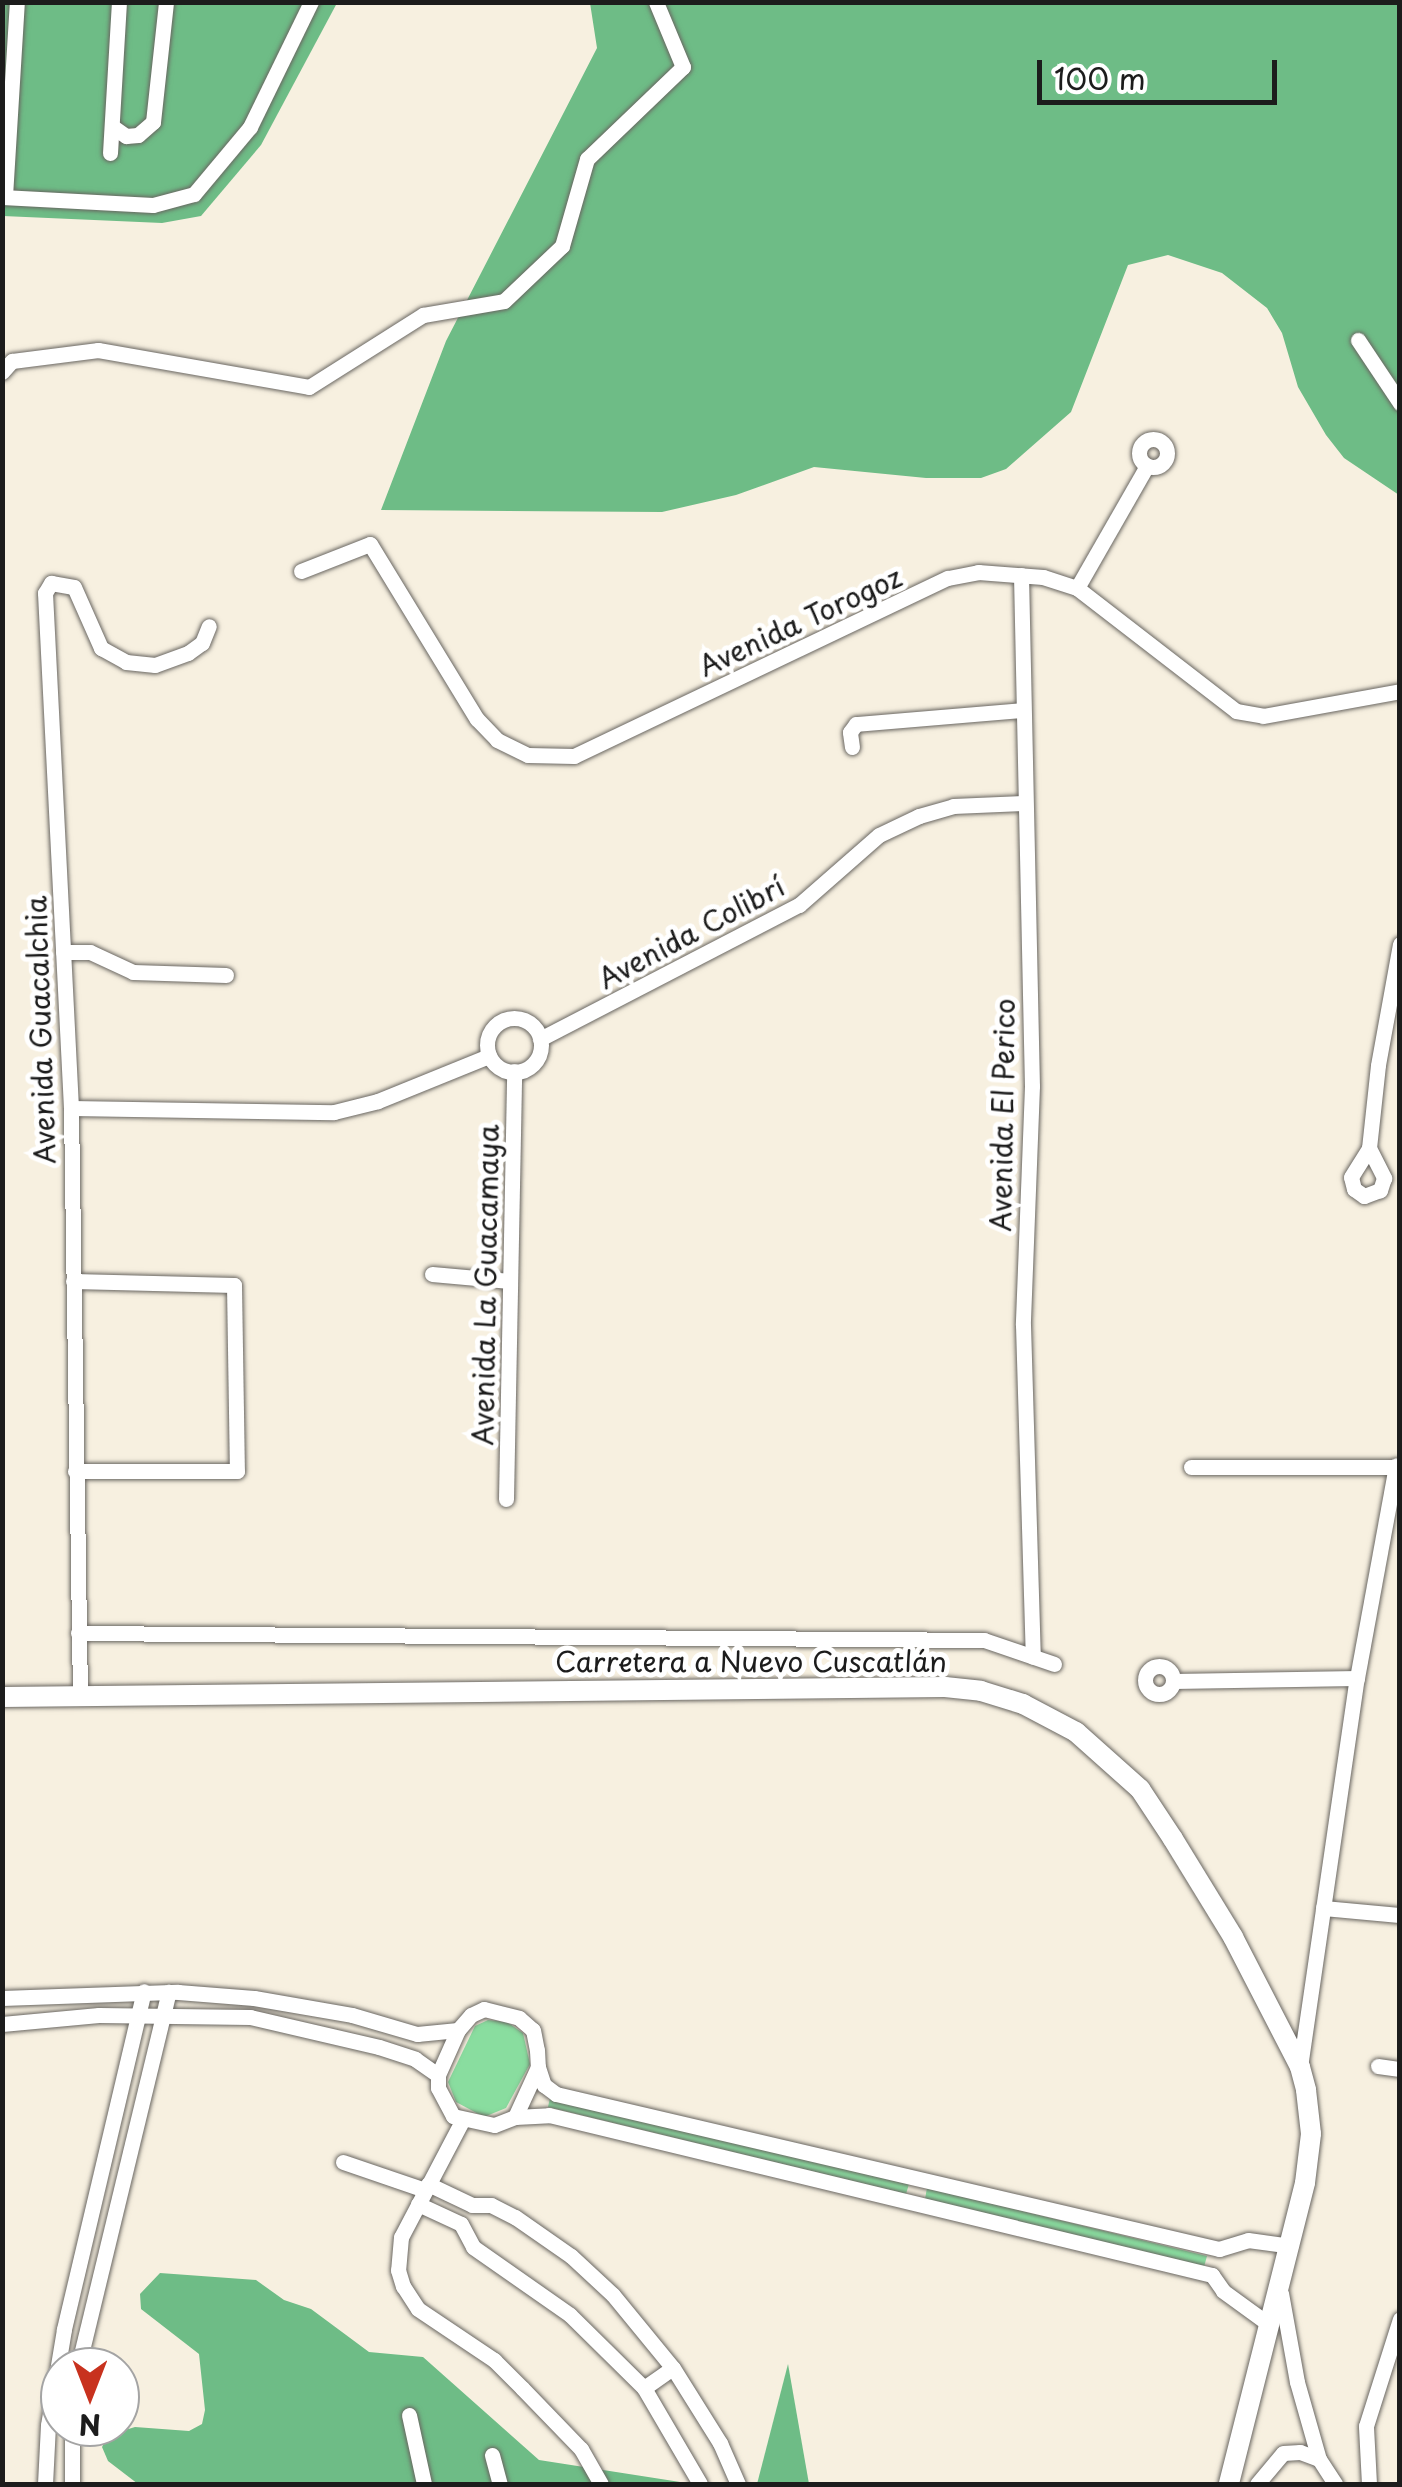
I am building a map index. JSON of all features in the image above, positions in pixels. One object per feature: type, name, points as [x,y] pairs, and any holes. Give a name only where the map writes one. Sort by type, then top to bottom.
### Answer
[{"type":"street","points":[[17,2],[8,81],[4,196],[153,204],[194,194],[250,127],[311,2]]},
{"type":"street","points":[[110,153],[118,2]]},
{"type":"street","points":[[112,127],[126,136],[138,136],[154,122],[166,2]]},
{"type":"street","points":[[2,372],[12,361],[98,350],[309,387],[423,315],[504,301],[562,246],[588,158],[683,67],[656,2]]},
{"type":"street","points":[[1358,340],[1400,403]]},
{"type":"street","points":[[1077,588],[1147,466]]},
{"type":"street","name":"Avenida Torogoz","points":[[302,571],[370,544],[477,719],[497,740],[528,755],[574,756],[948,578],[978,572],[1021,574],[1077,588],[1236,710],[1263,716],[1400,692]]},
{"type":"street","name":"Avenida El Perico","points":[[1021,574],[1032,1086],[1023,1325],[1034,1656]]},
{"type":"street","name":"Avenida Guacalchia","points":[[80,1696],[71,1108],[44,594],[50,583],[74,587],[101,648],[126,662],[155,664],[188,653],[202,643],[209,626]]},
{"type":"street","points":[[852,747],[850,732],[856,724],[1022,710]]},
{"type":"street","name":"Avenida Colibrí","points":[[540,1039],[799,905],[879,835],[953,806],[1023,803]]},
{"type":"street","points":[[1369,1148],[1378,1066],[1400,944]]},
{"type":"street","points":[[63,952],[90,952],[134,972],[226,975]]},
{"type":"street","points":[[505,1020],[530,1024],[540,1039],[535,1061],[514,1072],[500,1067],[489,1056],[491,1030],[505,1020]]},
{"type":"street","points":[[71,1108],[334,1112],[378,1101],[489,1056]]},
{"type":"street","name":"Avenida La Guacamaya","points":[[506,1499],[514,1072]]},
{"type":"street","points":[[432,1274],[510,1281]]},
{"type":"street","points":[[73,1281],[234,1285],[237,1471],[76,1471]]},
{"type":"street","points":[[1191,1467],[1398,1467],[1357,1678],[1300,2067]]},
{"type":"street","points":[[78,1633],[984,1640],[1054,1664]]},
{"type":"street","points":[[1174,1680],[1357,1678]]},
{"type":"street","name":"Carretera a Nuevo Cuscatlán","points":[[2,1697],[945,1687],[1003,1697],[1076,1732],[1140,1788],[1233,1937],[1300,2067],[1311,2134],[1291,2246],[1229,2484]]},
{"type":"street","points":[[1322,1908],[1400,1914]]},
{"type":"street","points":[[46,2484],[48,2425],[64,2329],[142,2014],[144,1991]]},
{"type":"street","points":[[83,2347],[169,1992]]},
{"type":"street","points":[[2,1998],[169,1992],[254,1998],[352,2016],[417,2034],[458,2030]]},
{"type":"street","points":[[1212,2276],[549,2114],[515,2117],[494,2125],[462,2121],[441,2098],[438,2076],[458,2030],[484,2009],[520,2018],[534,2030],[544,2085],[556,2094],[1219,2249],[1248,2240],[1291,2246]]},
{"type":"street","points":[[2,2024],[142,2014],[250,2017],[351,2038],[415,2059],[438,2076]]},
{"type":"street","points":[[1378,2066],[1400,2068]]},
{"type":"street","points":[[515,2117],[538,2067]]},
{"type":"street","points":[[462,2121],[401,2238],[398,2270],[418,2309],[494,2360],[581,2449],[602,2484]]},
{"type":"street","points":[[343,2162],[424,2192],[472,2205],[491,2205],[571,2256],[614,2295],[673,2368],[720,2443],[738,2484]]},
{"type":"street","points":[[910,2203],[916,2178]]},
{"type":"street","points":[[424,2192],[461,2224],[473,2247],[570,2315],[644,2388],[700,2484]]},
{"type":"street","points":[[461,2224],[472,2205]]},
{"type":"street","points":[[1219,2249],[1213,2259],[1212,2276],[1223,2292],[1268,2323]]},
{"type":"street","points":[[1280,2284],[1292,2366],[1320,2459],[1334,2484]]},
{"type":"street","points":[[1369,2484],[1366,2426],[1400,2318]]},
{"type":"street","points":[[644,2388],[673,2368]]},
{"type":"street","points":[[409,2416],[424,2484]]},
{"type":"street","points":[[72,2447],[72,2484]]},
{"type":"street","points":[[1257,2484],[1283,2453],[1300,2452],[1320,2459]]},
{"type":"street","points":[[492,2455],[500,2484]]},
{"type":"green space","points":[[3,3],[337,3],[261,145],[201,216],[162,223],[3,216]]},
{"type":"green space","points":[[590,3],[1399,3],[1399,495],[1344,458],[1326,435],[1298,387],[1282,333],[1267,308],[1222,273],[1168,255],[1128,265],[1071,412],[1006,469],[981,478],[926,478],[814,467],[736,495],[662,512],[381,510],[446,341],[597,48]]},
{"type":"green space","points":[[488,2020],[507,2022],[523,2033],[530,2064],[506,2108],[484,2117],[456,2102],[448,2082],[475,2026]]},
{"type":"green space","points":[[550,2098],[909,2184],[906,2194],[548,2107]]},
{"type":"green space","points":[[927,2188],[1207,2256],[1204,2267],[925,2199]]},
{"type":"green space","points":[[160,2273],[256,2280],[284,2300],[311,2309],[369,2352],[423,2357],[539,2460],[693,2484],[138,2484],[108,2461],[102,2447],[140,2447],[140,2427],[189,2431],[202,2424],[205,2410],[199,2354],[141,2309],[140,2294]]},
{"type":"green space","points":[[788,2364],[809,2484],[757,2484]]}]
